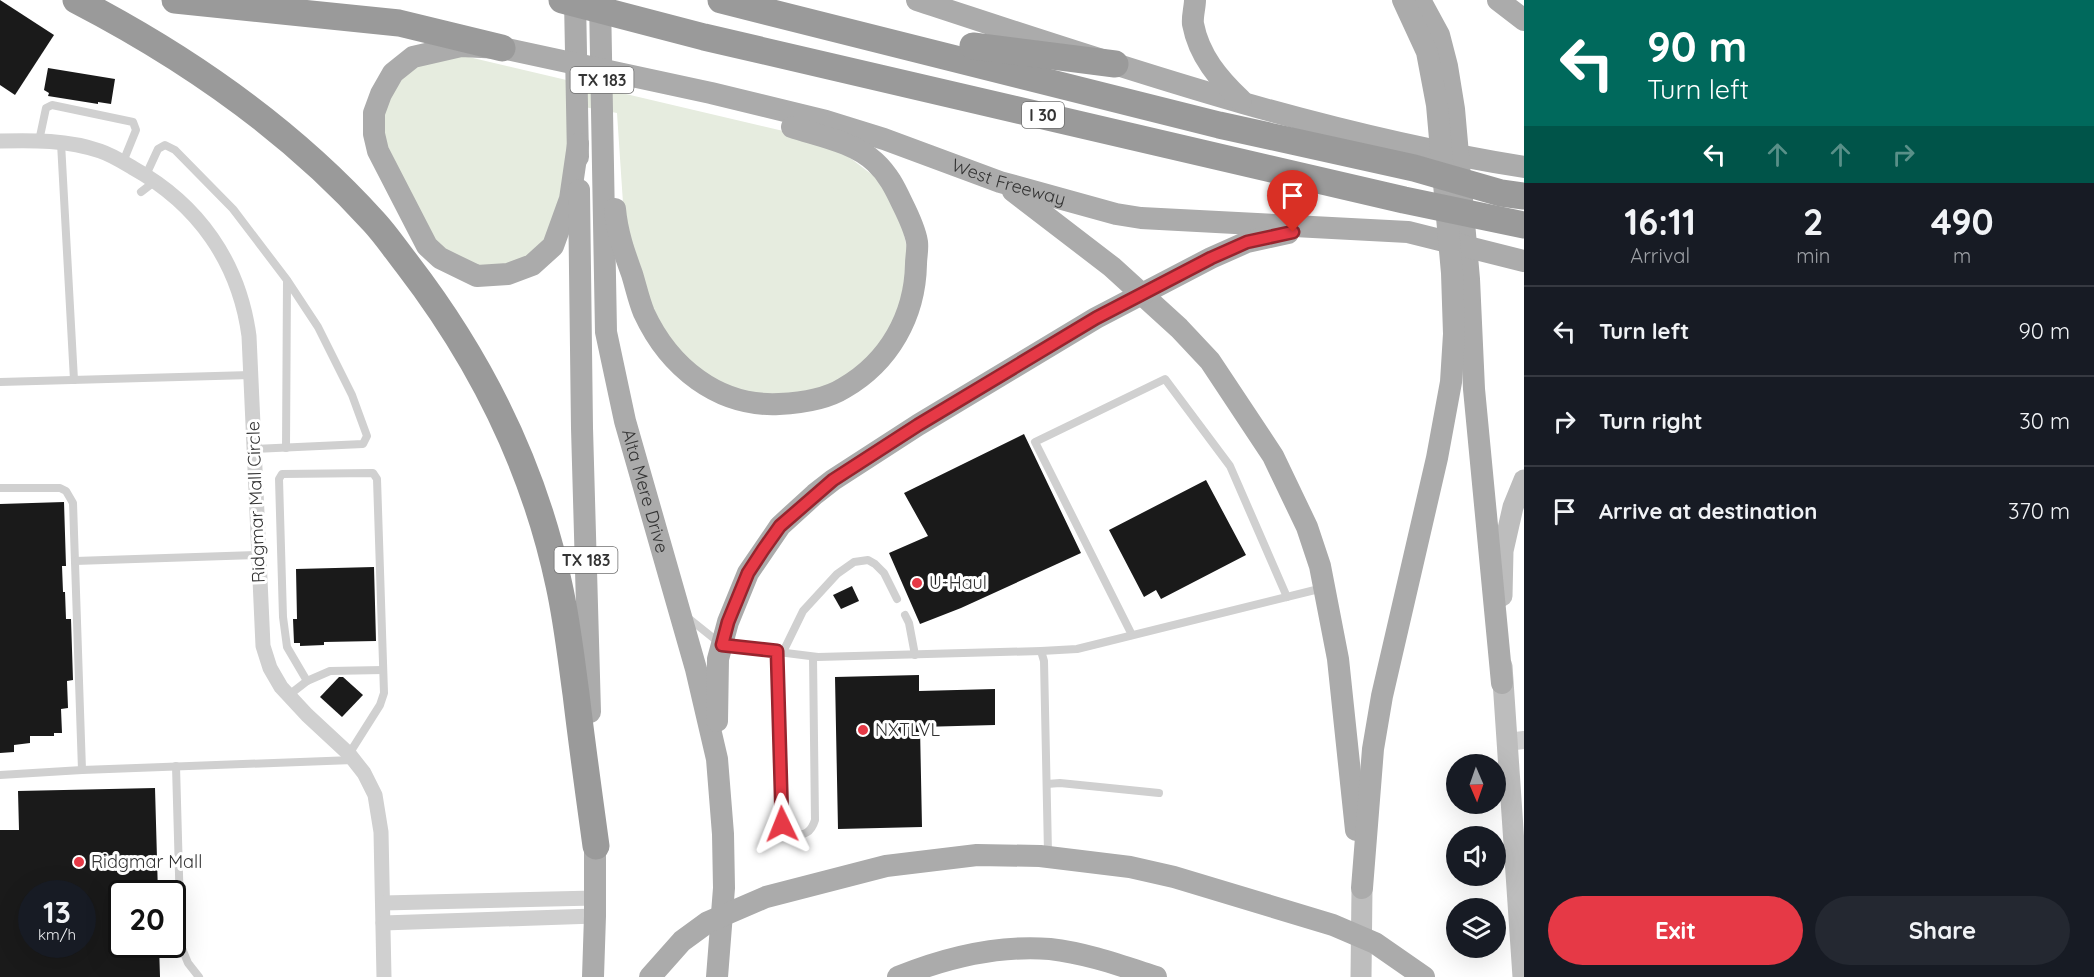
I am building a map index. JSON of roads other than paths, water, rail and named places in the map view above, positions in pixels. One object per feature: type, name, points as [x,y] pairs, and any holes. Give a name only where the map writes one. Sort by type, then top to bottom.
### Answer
[{"type":"highway","points":[[76,0],[117,21],[192,67],[300,149],[376,224],[425,288],[460,340],[480,373],[519,456],[536,499],[559,583],[567,626],[596,846]]},
{"type":"highway","points":[[175,0],[399,23],[502,48]]},
{"type":"highway","name":"I 30","points":[[562,0],[704,37],[1394,198],[1524,225]]},
{"type":"highway","name":"I 30","points":[[721,0],[1220,125],[1414,168],[1501,193],[1524,196]]},
{"type":"highway","points":[[800,19],[852,19],[976,47],[1114,64]]},
{"type":"main road","name":"TX 183","points":[[576,0],[586,640],[596,846],[593,977]]},
{"type":"main road","name":"Alta Mere Drive","points":[[600,0],[606,332],[626,422],[696,669],[717,759],[723,834],[724,888],[717,977]]},
{"type":"main road","points":[[917,0],[1247,105],[1403,144],[1524,167]]},
{"type":"main road","points":[[1196,0],[1193,22],[1203,55],[1220,80],[1247,105]]},
{"type":"main road","points":[[1403,0],[1427,52],[1445,107]]},
{"type":"main road","points":[[1420,0],[1438,35],[1448,66],[1445,107],[1502,683],[1516,741],[1523,977]]},
{"type":"main road","points":[[1498,0],[1524,20]]},
{"type":"main road","name":"West Freeway","points":[[578,144],[570,199],[553,246],[532,265],[508,274],[477,276],[440,258],[427,246],[378,151],[374,134],[374,113],[381,94],[393,73],[413,57],[461,46],[502,48],[711,93],[826,121],[884,139],[1000,182],[1116,214],[1141,218],[1419,234],[1524,261]]},
{"type":"main road","points":[[603,160],[613,188],[617,230],[644,312],[656,336],[670,356],[700,383],[734,398],[753,403],[793,403],[813,400],[843,389],[870,370],[889,350],[903,323],[916,285],[917,242],[893,183],[874,161],[851,146],[736,110],[711,93]]},
{"type":"main road","points":[[1000,182],[1112,267],[1179,328],[1210,361],[1274,456],[1307,527],[1320,567],[1338,659],[1362,888]]},
{"type":"main road","points":[[717,759],[718,659],[728,622],[748,573],[763,550],[780,526],[815,494],[918,425],[1096,318],[1247,242],[1316,227]]},
{"type":"main road","points":[[1361,977],[1362,888],[1373,749],[1382,696],[1437,458],[1451,382],[1461,276]]},
{"type":"main road","points":[[1502,683],[1503,551],[1513,507],[1524,480]]},
{"type":"main road","points":[[650,977],[682,941],[708,922],[766,897],[886,866],[976,855],[1048,857],[1131,867],[1174,877],[1333,925],[1375,944],[1424,977]]},
{"type":"main road","points":[[898,977],[924,966],[967,955],[1012,949],[1050,949],[1106,960],[1156,977]]},
{"type":"street","name":"Ridgmar Mall Circle","points":[[0,140],[60,143],[102,152],[123,162],[151,178],[197,217],[217,246],[230,271],[246,318],[251,375],[263,646],[275,677],[289,695],[352,757],[364,773],[377,801],[381,832],[384,977]]},
{"type":"street","points":[[383,903],[595,907]]},
{"type":"street","points":[[383,923],[595,907]]},
{"type":"lane","points":[[39,141],[46,108],[52,105],[133,122],[136,130],[123,162]]},
{"type":"lane","points":[[60,143],[74,380]]},
{"type":"lane","points":[[141,192],[151,178],[158,149],[165,145],[175,150],[233,209],[287,280],[318,327],[351,396],[367,436],[363,444],[254,449]]},
{"type":"lane","points":[[286,448],[287,280]]},
{"type":"lane","points":[[0,382],[251,375]]},
{"type":"lane","points":[[1132,635],[1035,442],[1165,379],[1230,466],[1287,597]]},
{"type":"lane","points":[[0,775],[352,757],[384,693],[377,480],[372,473],[282,474],[279,479],[287,647],[307,681]]},
{"type":"lane","points":[[0,488],[60,488],[66,491],[73,503],[82,770]]},
{"type":"lane","points":[[75,561],[258,555]]},
{"type":"lane","points":[[808,656],[815,820],[808,833],[792,835],[782,824],[780,652],[803,611],[837,574],[854,562],[868,560],[884,573],[897,599]]},
{"type":"lane","points":[[679,611],[722,645],[808,656],[1041,651],[1077,649],[1324,588]]},
{"type":"lane","points":[[905,615],[909,623],[915,655]]},
{"type":"lane","points":[[791,636],[791,643],[808,656]]},
{"type":"lane","points":[[1041,651],[1044,662],[1048,857]]},
{"type":"lane","points":[[289,695],[307,681],[330,671],[383,670]]},
{"type":"lane","points":[[176,766],[181,946],[188,963],[199,977]]},
{"type":"lane","points":[[1047,784],[1060,783],[1159,793]]},
{"type":"place","name":"U-Haul","points":[[917,583]]},
{"type":"place","name":"NXTLVL","points":[[863,730]]},
{"type":"place","name":"Ridgmar Mall","points":[[79,862]]}]
